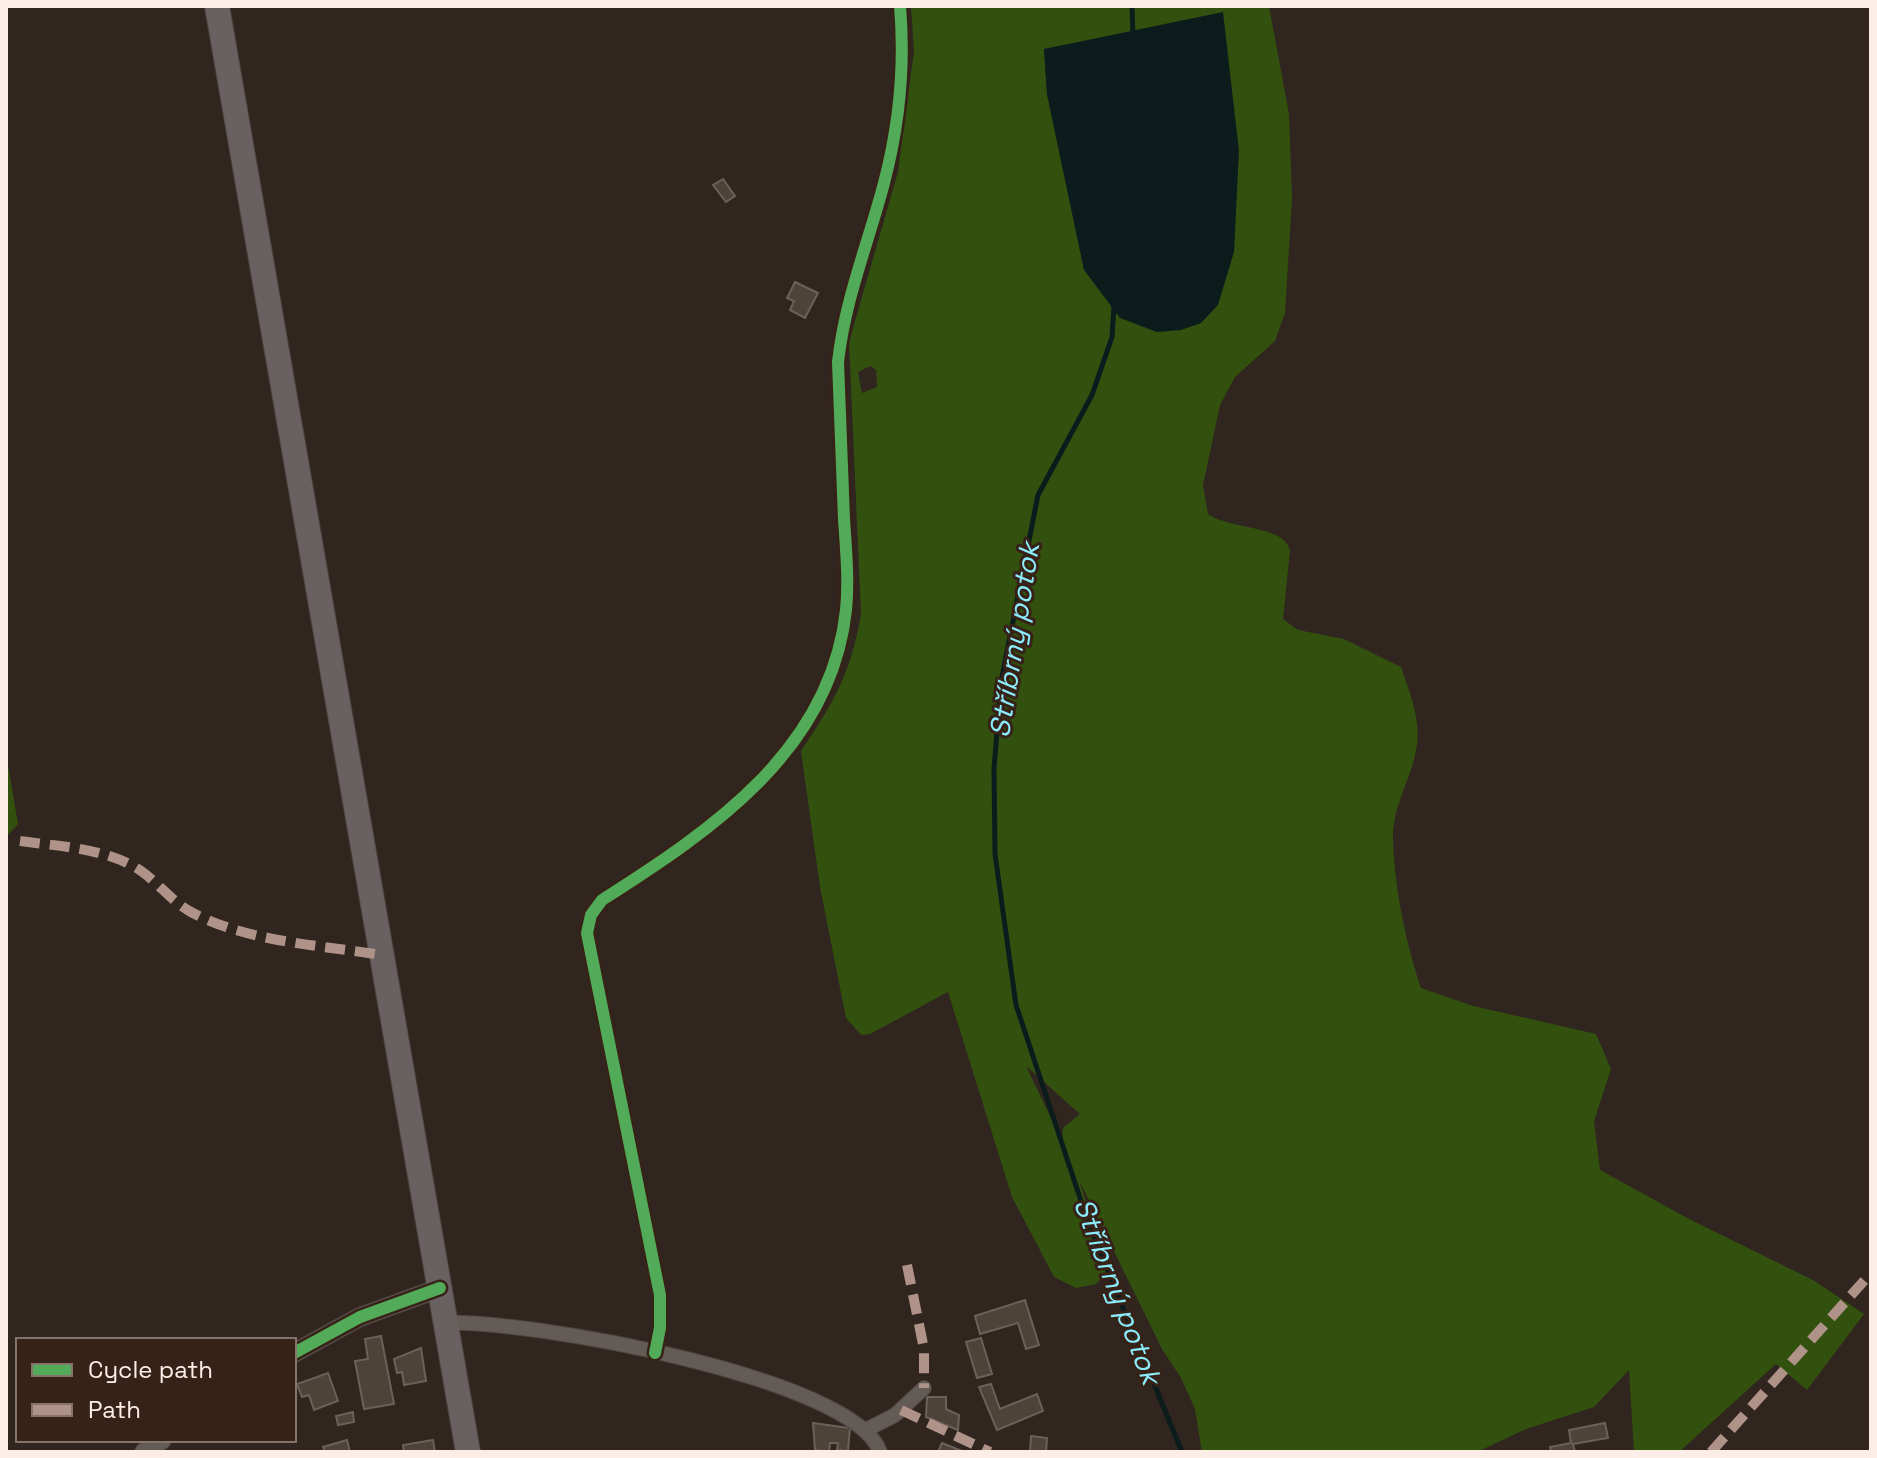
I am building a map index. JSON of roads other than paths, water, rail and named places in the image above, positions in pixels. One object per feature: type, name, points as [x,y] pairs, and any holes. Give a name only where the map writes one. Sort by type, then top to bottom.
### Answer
[{"type":"main road","points":[[217,6],[468,1452]]},
{"type":"street","points":[[655,1353],[660,1328],[660,1295],[587,933],[591,915],[602,900],[710,825],[770,771],[797,741],[825,696],[838,656],[846,608],[838,362],[852,279],[885,181],[895,132],[902,64],[900,6]]},
{"type":"street","points":[[296,1352],[360,1317],[440,1288]]},
{"type":"street","points":[[446,1323],[527,1328],[710,1365],[816,1400],[866,1430],[880,1452]]},
{"type":"street","points":[[866,1430],[895,1415],[924,1388]]},
{"type":"waterway","name":"Stříbrný potok","points":[[1132,6],[1133,37]]},
{"type":"waterway","name":"Stříbrný potok","points":[[1114,306],[1112,337],[1092,395],[1038,495],[1001,682],[994,769],[995,854],[1016,1005],[1089,1225],[1182,1452]]}]
